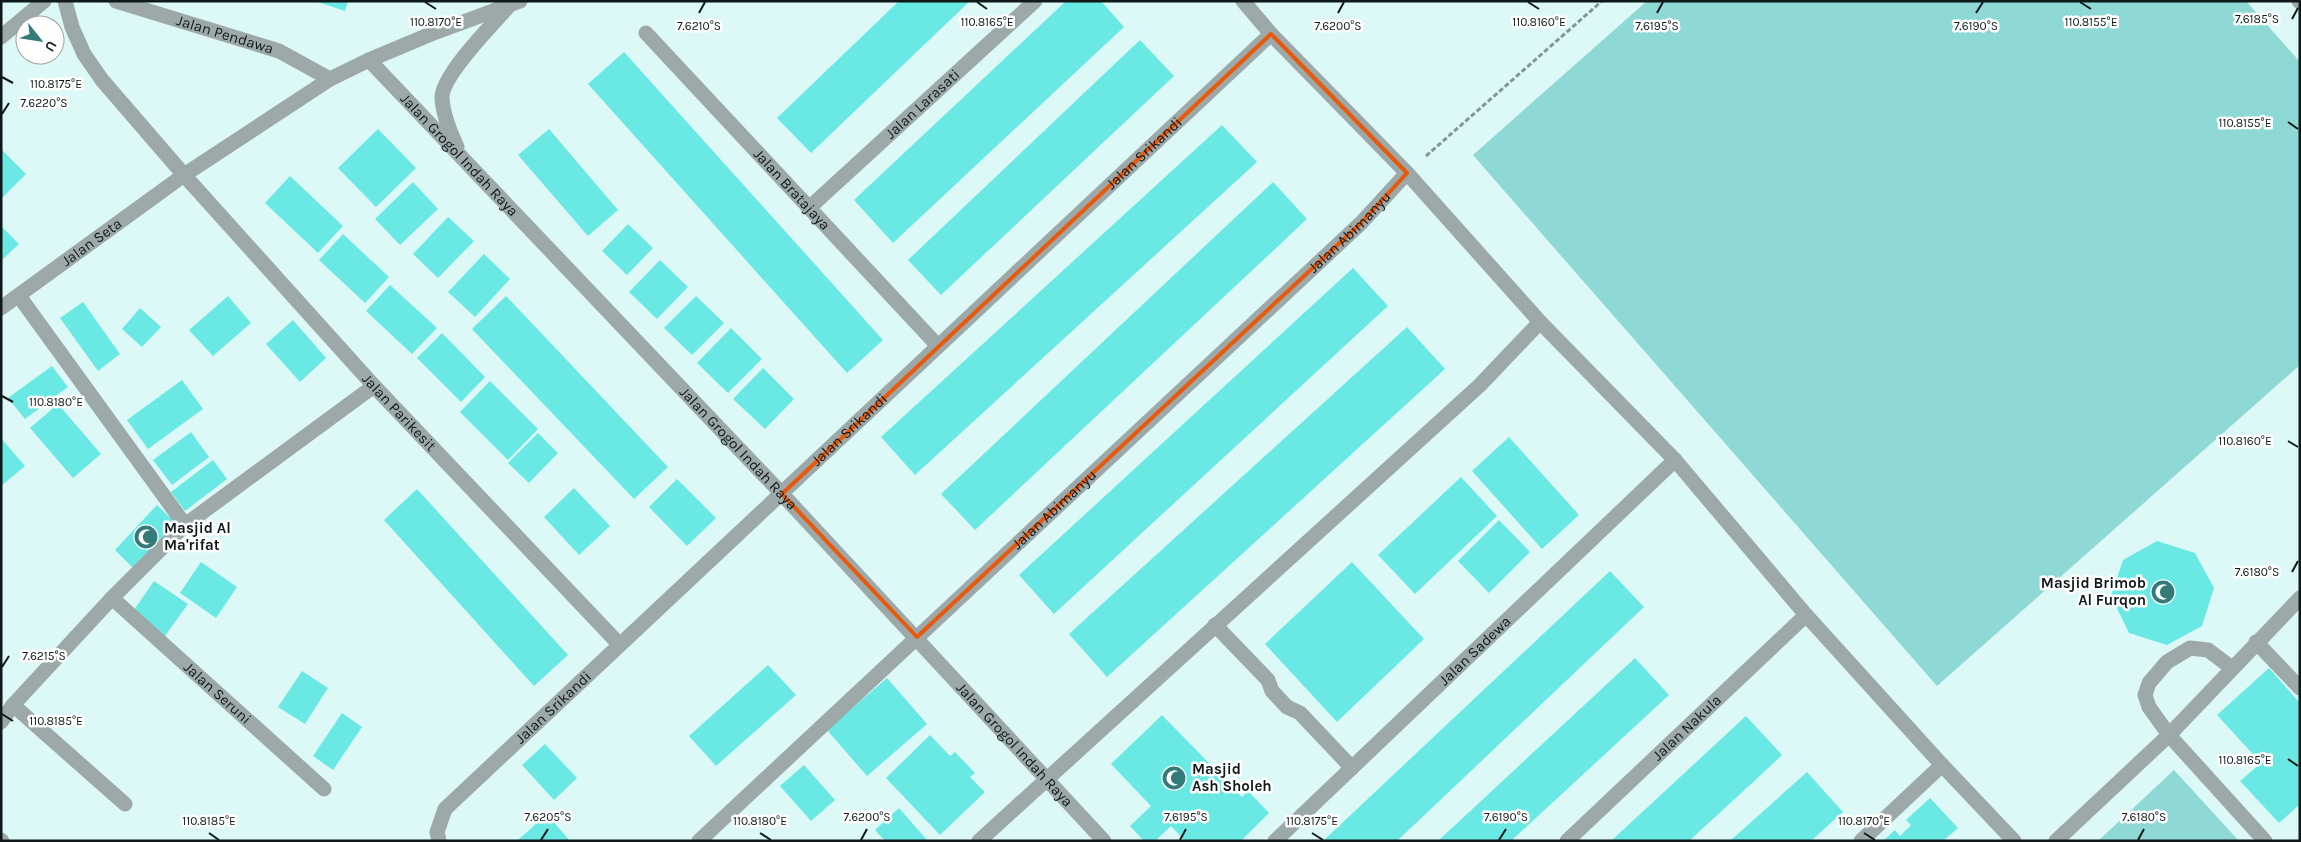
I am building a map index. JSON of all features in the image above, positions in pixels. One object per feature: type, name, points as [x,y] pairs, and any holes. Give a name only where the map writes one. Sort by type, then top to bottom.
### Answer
[{"type":"street","points":[[1,37],[44,1]]},
{"type":"street","name":"Jalan Parikesit","points":[[65,1],[72,27],[84,54],[102,80],[184,175],[374,386],[619,644]]},
{"type":"street","name":"Jalan Pendawa","points":[[116,1],[279,51],[330,79]]},
{"type":"street","name":"Jalan Larasati","points":[[809,208],[1035,1]]},
{"type":"street","points":[[1243,1],[1271,34],[1407,173],[1540,322],[1675,460],[1806,615],[1942,766],[2014,841]]},
{"type":"street","points":[[465,162],[448,129],[442,96],[458,62],[513,2]]},
{"type":"street","name":"Jalan Seta","points":[[1,308],[184,175],[330,79],[369,60],[513,2]]},
{"type":"street","name":"Jalan Bratajaya","points":[[646,33],[938,346]]},
{"type":"street","name":"Jalan Srikandi","points":[[438,836],[446,809],[619,644],[782,494],[1271,34]]},
{"type":"street","name":"Jalan Grogol Indah Raya","points":[[369,60],[782,494],[1104,841]]},
{"type":"street","name":"Jalan Abimanyu","points":[[699,841],[1361,223],[1407,173]]},
{"type":"street","points":[[19,296],[185,525]]},
{"type":"street","points":[[979,841],[1215,624],[1480,385],[1540,322]]},
{"type":"street","points":[[1,722],[14,705],[112,598],[185,525],[374,386]]},
{"type":"street","name":"Jalan Sadewa","points":[[1275,841],[1675,460]]},
{"type":"street","name":"Jalan Seruni","points":[[112,598],[324,789]]},
{"type":"street","points":[[2056,841],[2169,735],[2300,598]]},
{"type":"street","name":"Jalan Nakula","points":[[1567,841],[1806,615]]},
{"type":"street","points":[[1215,624],[1268,680],[1272,691],[1287,707],[1300,713],[1352,768]]},
{"type":"street","points":[[2256,642],[2300,688]]},
{"type":"street","points":[[2232,668],[2208,650],[2190,648],[2167,662],[2149,683],[2145,695],[2149,707],[2169,735],[2264,841]]},
{"type":"street","points":[[14,705],[125,804]]},
{"type":"street","points":[[1861,841],[1942,766]]},
{"type":"path","points":[[1407,173],[1602,1]]},
{"type":"highlighted area","points":[[1271,34],[1407,173],[1361,223],[917,637],[782,494]]},
{"type":"shaded area","points":[[1647,1],[2246,1],[2300,62],[2300,365],[1937,686],[1473,155]]},
{"type":"shaded area","points":[[2174,770],[2239,841],[2098,841]]},
{"type":"building","points":[[315,1],[348,1],[345,11]]},
{"type":"building","points":[[899,1],[970,1],[811,153],[777,118]]},
{"type":"building","points":[[1066,1],[1101,1],[1124,27],[893,243],[854,200]]},
{"type":"building","points":[[1140,40],[1174,76],[941,295],[908,260]]},
{"type":"building","points":[[624,52],[883,340],[847,373],[588,84]]},
{"type":"building","points":[[1222,125],[1257,162],[915,475],[881,437]]},
{"type":"building","points":[[378,129],[416,168],[376,207],[338,168]]},
{"type":"building","points":[[549,129],[618,210],[588,236],[518,155]]},
{"type":"building","points":[[1,149],[26,174],[1,199]]},
{"type":"building","points":[[290,176],[343,226],[318,253],[265,203]]},
{"type":"building","points":[[413,182],[438,209],[400,245],[375,219]]},
{"type":"building","points":[[1273,182],[1307,219],[975,530],[941,494]]},
{"type":"building","points":[[448,217],[474,241],[438,278],[413,254]]},
{"type":"building","points":[[628,224],[653,248],[627,275],[602,251]]},
{"type":"building","points":[[1,226],[19,244],[1,261]]},
{"type":"building","points":[[343,234],[389,277],[365,303],[319,260]]},
{"type":"building","points":[[484,254],[510,279],[475,317],[448,292]]},
{"type":"building","points":[[660,260],[688,287],[657,319],[629,292]]},
{"type":"building","points":[[1353,268],[1388,306],[1054,614],[1019,575]]},
{"type":"building","points":[[390,285],[437,328],[412,354],[366,311]]},
{"type":"building","points":[[228,296],[251,323],[213,356],[189,330]]},
{"type":"building","points":[[506,296],[668,467],[634,499],[472,329]]},
{"type":"building","points":[[696,296],[724,323],[692,355],[664,328]]},
{"type":"building","points":[[83,302],[120,354],[98,371],[60,318]]},
{"type":"building","points":[[140,308],[161,327],[142,347],[122,329]]},
{"type":"building","points":[[293,320],[326,358],[300,382],[266,344]]},
{"type":"building","points":[[1407,327],[1445,369],[1107,677],[1069,634]]},
{"type":"building","points":[[731,328],[762,359],[728,393],[697,363]]},
{"type":"building","points":[[442,333],[485,377],[461,402],[417,358]]},
{"type":"building","points":[[52,366],[68,387],[25,419],[8,398]]},
{"type":"building","points":[[763,368],[794,399],[765,429],[733,399]]},
{"type":"building","points":[[182,380],[203,409],[148,449],[127,420]]},
{"type":"building","points":[[490,381],[538,429],[508,460],[460,412]]},
{"type":"building","points":[[58,404],[101,454],[73,478],[30,428]]},
{"type":"building","points":[[191,432],[209,457],[172,485],[153,460]]},
{"type":"building","points":[[538,433],[558,453],[529,483],[508,463]]},
{"type":"building","points":[[1509,437],[1579,515],[1542,549],[1472,471]]},
{"type":"building","points":[[1,438],[25,466],[1,486]]},
{"type":"building","points":[[213,460],[227,479],[185,511],[171,492]]},
{"type":"building","points":[[1461,477],[1497,516],[1415,594],[1378,555]]},
{"type":"building","points":[[677,479],[716,518],[687,546],[649,507]]},
{"type":"building","points":[[574,488],[610,526],[579,555],[544,517]]},
{"type":"building","points":[[417,489],[568,655],[534,686],[384,520]]},
{"type":"building","name":"Masjid Al Ma'rifat","points":[[157,505],[178,525],[135,570],[115,550]]},
{"type":"building","points":[[1499,520],[1530,552],[1489,593],[1458,561]]},
{"type":"building","name":"Masjid Brimob Al Furqon","points":[[2157,541],[2195,553],[2214,588],[2202,626],[2167,645],[2129,633],[2111,596],[2123,560]]},
{"type":"building","points":[[201,562],[237,587],[216,618],[180,593]]},
{"type":"building","points":[[1352,562],[1424,639],[1337,722],[1265,644]]},
{"type":"building","points":[[1610,571],[1644,607],[1397,841],[1323,841]]},
{"type":"building","points":[[154,581],[188,604],[165,636],[132,613]]},
{"type":"building","points":[[1635,658],[1669,695],[1511,841],[1438,841]]},
{"type":"building","points":[[768,665],[796,695],[716,766],[689,736]]},
{"type":"building","points":[[2269,668],[2300,703],[2300,808],[2298,806],[2279,823],[2240,781],[2261,763],[2217,715]]},
{"type":"building","points":[[302,671],[328,688],[305,724],[278,707]]},
{"type":"building","points":[[887,678],[927,724],[867,776],[827,730]]},
{"type":"building","points":[[342,713],[362,727],[333,770],[313,756]]},
{"type":"building","name":"Masjid Ash Sholeh","points":[[1162,715],[1242,797],[1248,791],[1269,813],[1241,841],[1185,841],[1171,826],[1155,841],[1144,841],[1130,826],[1151,806],[1111,764]]},
{"type":"building","points":[[1746,716],[1782,755],[1750,785],[1689,841],[1611,841]]},
{"type":"building","points":[[930,735],[950,756],[955,752],[975,773],[970,777],[985,792],[940,835],[886,778]]},
{"type":"building","points":[[545,744],[577,778],[554,800],[522,765]]},
{"type":"building","points":[[804,765],[835,800],[811,821],[780,786]]},
{"type":"building","points":[[1807,772],[1843,812],[1811,841],[1730,841]]},
{"type":"building","points":[[1930,798],[1958,828],[1943,841],[1883,841],[1895,830],[1900,836],[1911,825],[1906,820]]},
{"type":"building","points":[[899,808],[926,841],[885,841],[875,830]]},
{"type":"building","points":[[547,814],[570,841],[517,841]]},
{"type":"place","name":"Masjid Al Ma'rifat","points":[[146,537]]},
{"type":"place","name":"Masjid Brimob Al Furqon","points":[[2163,592]]},
{"type":"place","name":"Masjid Ash Sholeh","points":[[1174,778]]}]
